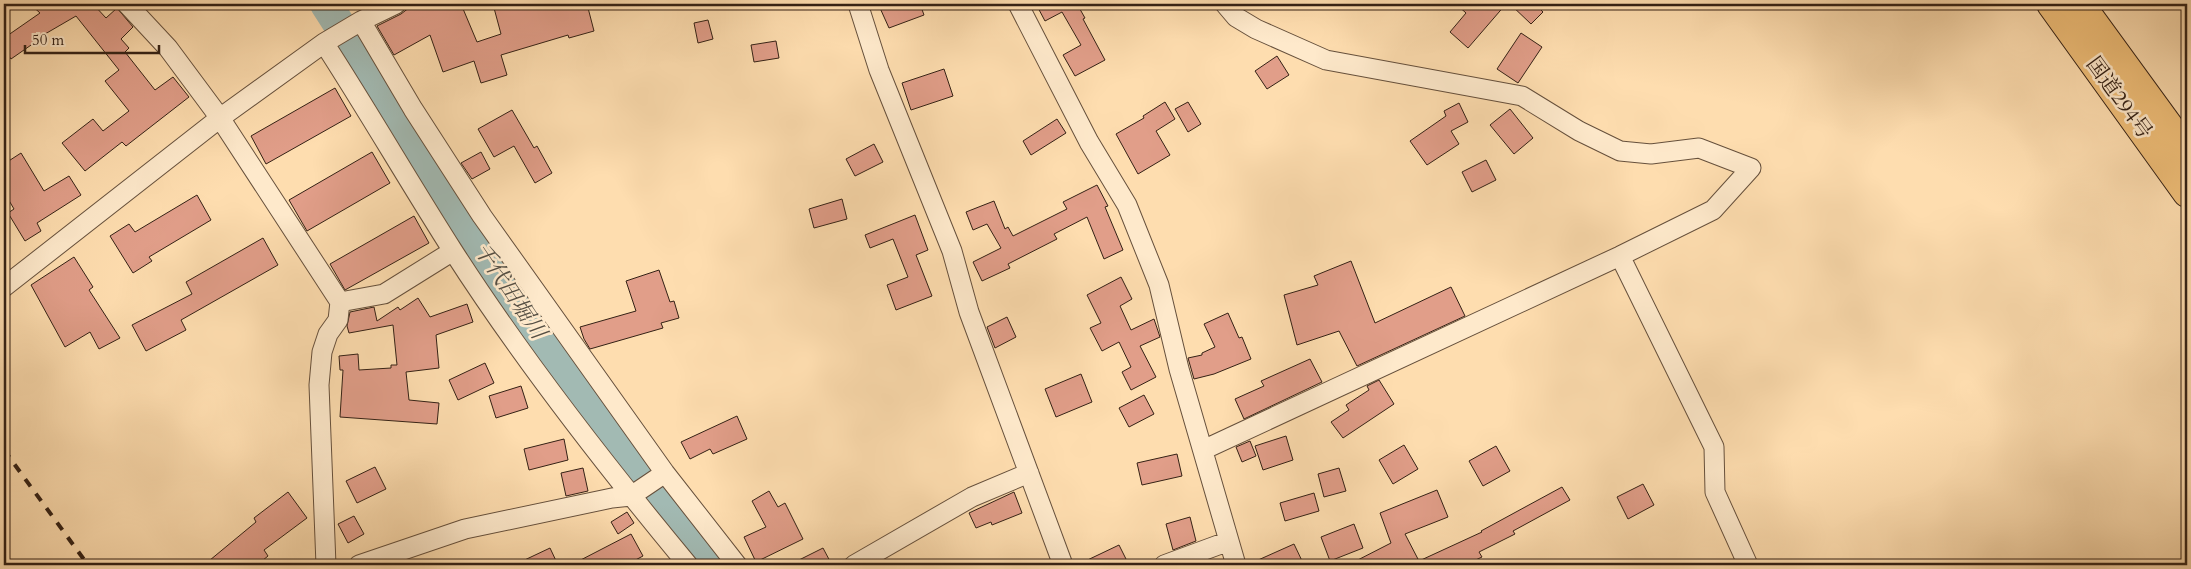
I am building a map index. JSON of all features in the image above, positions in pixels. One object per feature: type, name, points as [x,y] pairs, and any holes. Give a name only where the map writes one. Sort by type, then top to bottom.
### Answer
[{"type":"highway","name":"国道294号","points":[[2051,4],[2187,193]]},
{"type":"highway","name":"国道294号","points":[[2080,4],[2187,151]]},
{"type":"street","points":[[127,4],[168,48],[220,118],[340,302],[338,320],[328,334],[322,352],[319,385],[326,565]]},
{"type":"street","points":[[4,287],[220,118],[324,43],[361,21],[396,4]]},
{"type":"street","points":[[858,4],[879,70],[952,251],[969,312],[1063,565]]},
{"type":"street","points":[[1018,4],[1089,142],[1130,213],[1159,285],[1179,370],[1236,565]]},
{"type":"street","points":[[1203,450],[1620,256],[1713,210],[1751,168],[1699,148],[1651,154],[1620,151],[1579,131],[1522,96],[1326,60],[1256,29],[1236,17],[1225,4]]},
{"type":"street","points":[[361,21],[413,109],[482,216],[665,473],[737,565]]},
{"type":"street","points":[[324,43],[453,251],[505,328],[631,496],[688,565]]},
{"type":"street","points":[[340,302],[384,294],[453,251]]},
{"type":"street","points":[[1620,256],[1714,447],[1716,492],[1748,565]]},
{"type":"street","points":[[359,565],[403,558],[465,529],[612,498],[631,496],[665,473]]},
{"type":"street","points":[[854,565],[972,497],[1029,473]]},
{"type":"street","points":[[1164,565],[1229,541]]},
{"type":"building","points":[[30,4],[96,4],[94,5],[106,18],[117,8],[133,27],[121,39],[129,48],[125,52],[155,90],[173,77],[189,97],[126,146],[122,142],[85,171],[62,143],[93,119],[103,131],[129,111],[105,81],[119,70],[76,16],[33,41],[34,43],[11,59],[4,49],[4,38],[40,13]]},
{"type":"building","points":[[414,4],[418,9],[430,4],[461,4],[477,42],[501,34],[494,8],[509,4],[587,4],[594,31],[569,38],[568,35],[501,55],[507,75],[481,83],[474,61],[443,72],[430,35],[394,55],[377,26],[401,14]]},
{"type":"building","points":[[890,4],[920,4],[924,15],[889,28],[880,8]]},
{"type":"building","points":[[1036,4],[1077,4],[1105,60],[1075,76],[1063,55],[1081,45],[1062,12],[1045,21]]},
{"type":"building","points":[[1456,4],[1506,4],[1468,48],[1450,32],[1466,13]]},
{"type":"building","points":[[1510,4],[1535,4],[1543,12],[1531,24]]},
{"type":"building","points":[[708,20],[713,39],[698,43],[694,23]]},
{"type":"building","points":[[1521,33],[1542,47],[1518,83],[1497,69]]},
{"type":"building","points":[[776,41],[779,58],[754,62],[751,45]]},
{"type":"building","points":[[1277,56],[1289,75],[1267,89],[1255,71]]},
{"type":"building","points":[[944,69],[953,96],[911,110],[902,83]]},
{"type":"building","points":[[335,88],[351,116],[266,164],[251,136]]},
{"type":"building","points":[[1165,102],[1175,119],[1156,131],[1170,155],[1138,174],[1116,134],[1144,118],[1143,116]]},
{"type":"building","points":[[1188,102],[1201,124],[1188,132],[1175,109]]},
{"type":"building","points":[[1459,103],[1468,122],[1451,131],[1459,144],[1427,165],[1410,141],[1446,116],[1444,111]]},
{"type":"building","points":[[1510,109],[1533,138],[1514,154],[1490,125]]},
{"type":"building","points":[[512,110],[534,148],[537,146],[552,173],[535,183],[514,146],[494,157],[478,129]]},
{"type":"building","points":[[1057,119],[1066,133],[1031,155],[1023,141]]},
{"type":"building","points":[[874,144],[883,162],[855,176],[846,159]]},
{"type":"building","points":[[372,152],[390,183],[307,231],[289,200]]},
{"type":"building","points":[[481,152],[490,169],[472,179],[461,163]]},
{"type":"building","points":[[21,153],[44,191],[69,176],[81,195],[37,223],[41,231],[25,241],[8,213],[14,209],[4,192],[4,164]]},
{"type":"building","points":[[1486,160],[1496,180],[1472,192],[1462,172]]},
{"type":"building","points":[[1097,185],[1108,206],[1105,207],[1123,250],[1104,259],[1087,217],[1054,234],[1057,239],[1008,264],[1010,268],[982,281],[973,262],[1001,248],[987,224],[973,230],[966,212],[994,201],[1005,229],[1008,227],[1013,236],[1067,209],[1063,202]]},
{"type":"building","points":[[197,195],[211,220],[149,257],[152,261],[133,273],[110,236],[129,224],[135,232]]},
{"type":"building","points":[[842,199],[847,219],[814,228],[809,209]]},
{"type":"building","points":[[915,215],[928,250],[916,255],[932,296],[896,310],[887,285],[908,277],[893,239],[870,248],[865,235]]},
{"type":"building","points":[[414,216],[429,243],[345,290],[330,264]]},
{"type":"building","points":[[263,238],[278,265],[181,320],[186,330],[146,351],[132,325],[192,294],[186,282]]},
{"type":"building","points":[[74,257],[93,287],[89,290],[120,338],[99,349],[90,332],[65,347],[31,285]]},
{"type":"building","points":[[1351,261],[1375,323],[1451,287],[1465,316],[1357,366],[1339,331],[1297,345],[1284,295],[1318,285],[1314,276]]},
{"type":"building","points":[[659,270],[670,302],[674,301],[679,318],[661,323],[663,328],[590,349],[580,327],[636,311],[626,281]]},
{"type":"building","points":[[1121,277],[1132,299],[1120,306],[1131,330],[1154,319],[1160,337],[1140,346],[1156,377],[1131,390],[1122,372],[1131,367],[1119,342],[1102,351],[1090,328],[1101,323],[1087,295]]},
{"type":"building","points":[[418,298],[430,317],[467,304],[473,322],[436,335],[439,368],[406,372],[409,400],[439,403],[437,424],[340,417],[343,370],[340,370],[339,356],[358,354],[359,370],[391,368],[391,365],[397,365],[393,325],[349,333],[347,326],[350,312],[374,307],[377,321],[398,307],[400,310]]},
{"type":"building","points":[[1228,313],[1239,338],[1242,337],[1251,359],[1214,374],[1194,379],[1188,358],[1202,355],[1202,353],[1215,347],[1204,324]]},
{"type":"building","points":[[1007,317],[1016,337],[995,348],[987,327]]},
{"type":"building","points":[[1310,359],[1322,382],[1244,419],[1235,399],[1264,386],[1261,381]]},
{"type":"building","points":[[485,363],[494,383],[458,400],[449,380]]},
{"type":"building","points":[[1081,374],[1092,402],[1056,417],[1045,389]]},
{"type":"building","points":[[1379,380],[1394,404],[1343,438],[1331,422],[1349,410],[1346,405],[1369,390],[1367,386]]},
{"type":"building","points":[[521,386],[528,408],[496,418],[489,396]]},
{"type":"building","points":[[1144,395],[1154,414],[1129,427],[1119,408]]},
{"type":"building","points":[[737,416],[747,439],[713,454],[710,449],[690,459],[681,442]]},
{"type":"building","points":[[1286,436],[1293,460],[1263,470],[1255,446]]},
{"type":"building","points":[[564,439],[568,460],[529,470],[524,449]]},
{"type":"building","points":[[1250,441],[1256,456],[1242,462],[1236,447]]},
{"type":"building","points":[[1404,445],[1418,469],[1393,484],[1379,460]]},
{"type":"building","points":[[1496,446],[1510,471],[1483,486],[1469,461]]},
{"type":"building","points":[[1177,454],[1182,476],[1142,485],[1137,463]]},
{"type":"building","points":[[375,467],[386,489],[357,503],[346,481]]},
{"type":"building","points":[[583,468],[588,491],[566,496],[561,473]]},
{"type":"building","points":[[1339,468],[1346,491],[1324,497],[1318,474]]},
{"type":"building","points":[[1643,484],[1654,505],[1628,519],[1617,497]]},
{"type":"building","points":[[1562,487],[1570,500],[1513,531],[1515,534],[1479,552],[1482,557],[1465,565],[1348,565],[1391,543],[1380,513],[1437,490],[1448,517],[1405,534],[1419,561],[1482,532]]},
{"type":"building","points":[[769,491],[778,507],[785,503],[803,539],[756,562],[744,537],[766,527],[752,501]]},
{"type":"building","points":[[288,492],[307,518],[264,550],[268,556],[257,565],[204,565],[256,522],[254,518]]},
{"type":"building","points":[[1014,492],[1022,513],[992,525],[991,522],[976,528],[969,513]]},
{"type":"building","points":[[1314,493],[1319,511],[1285,521],[1280,503]]},
{"type":"building","points":[[627,512],[634,523],[618,534],[611,522]]},
{"type":"building","points":[[354,516],[364,534],[348,543],[338,524]]},
{"type":"building","points":[[1190,517],[1196,541],[1173,550],[1166,524]]},
{"type":"building","points":[[1354,524],[1363,548],[1330,561],[1321,537]]},
{"type":"building","points":[[631,534],[643,556],[626,565],[571,565]]},
{"type":"building","points":[[1294,544],[1304,565],[1247,565]]},
{"type":"building","points":[[1119,545],[1129,565],[1077,565]]},
{"type":"building","points":[[550,548],[558,565],[514,565]]},
{"type":"building","points":[[823,548],[832,565],[789,565]]},
{"type":"waterway","name":"千代田堀川","points":[[326,4],[401,121],[439,186],[543,341],[651,488],[714,565]]},
{"type":"railway","points":[[4,450],[88,565]]}]
